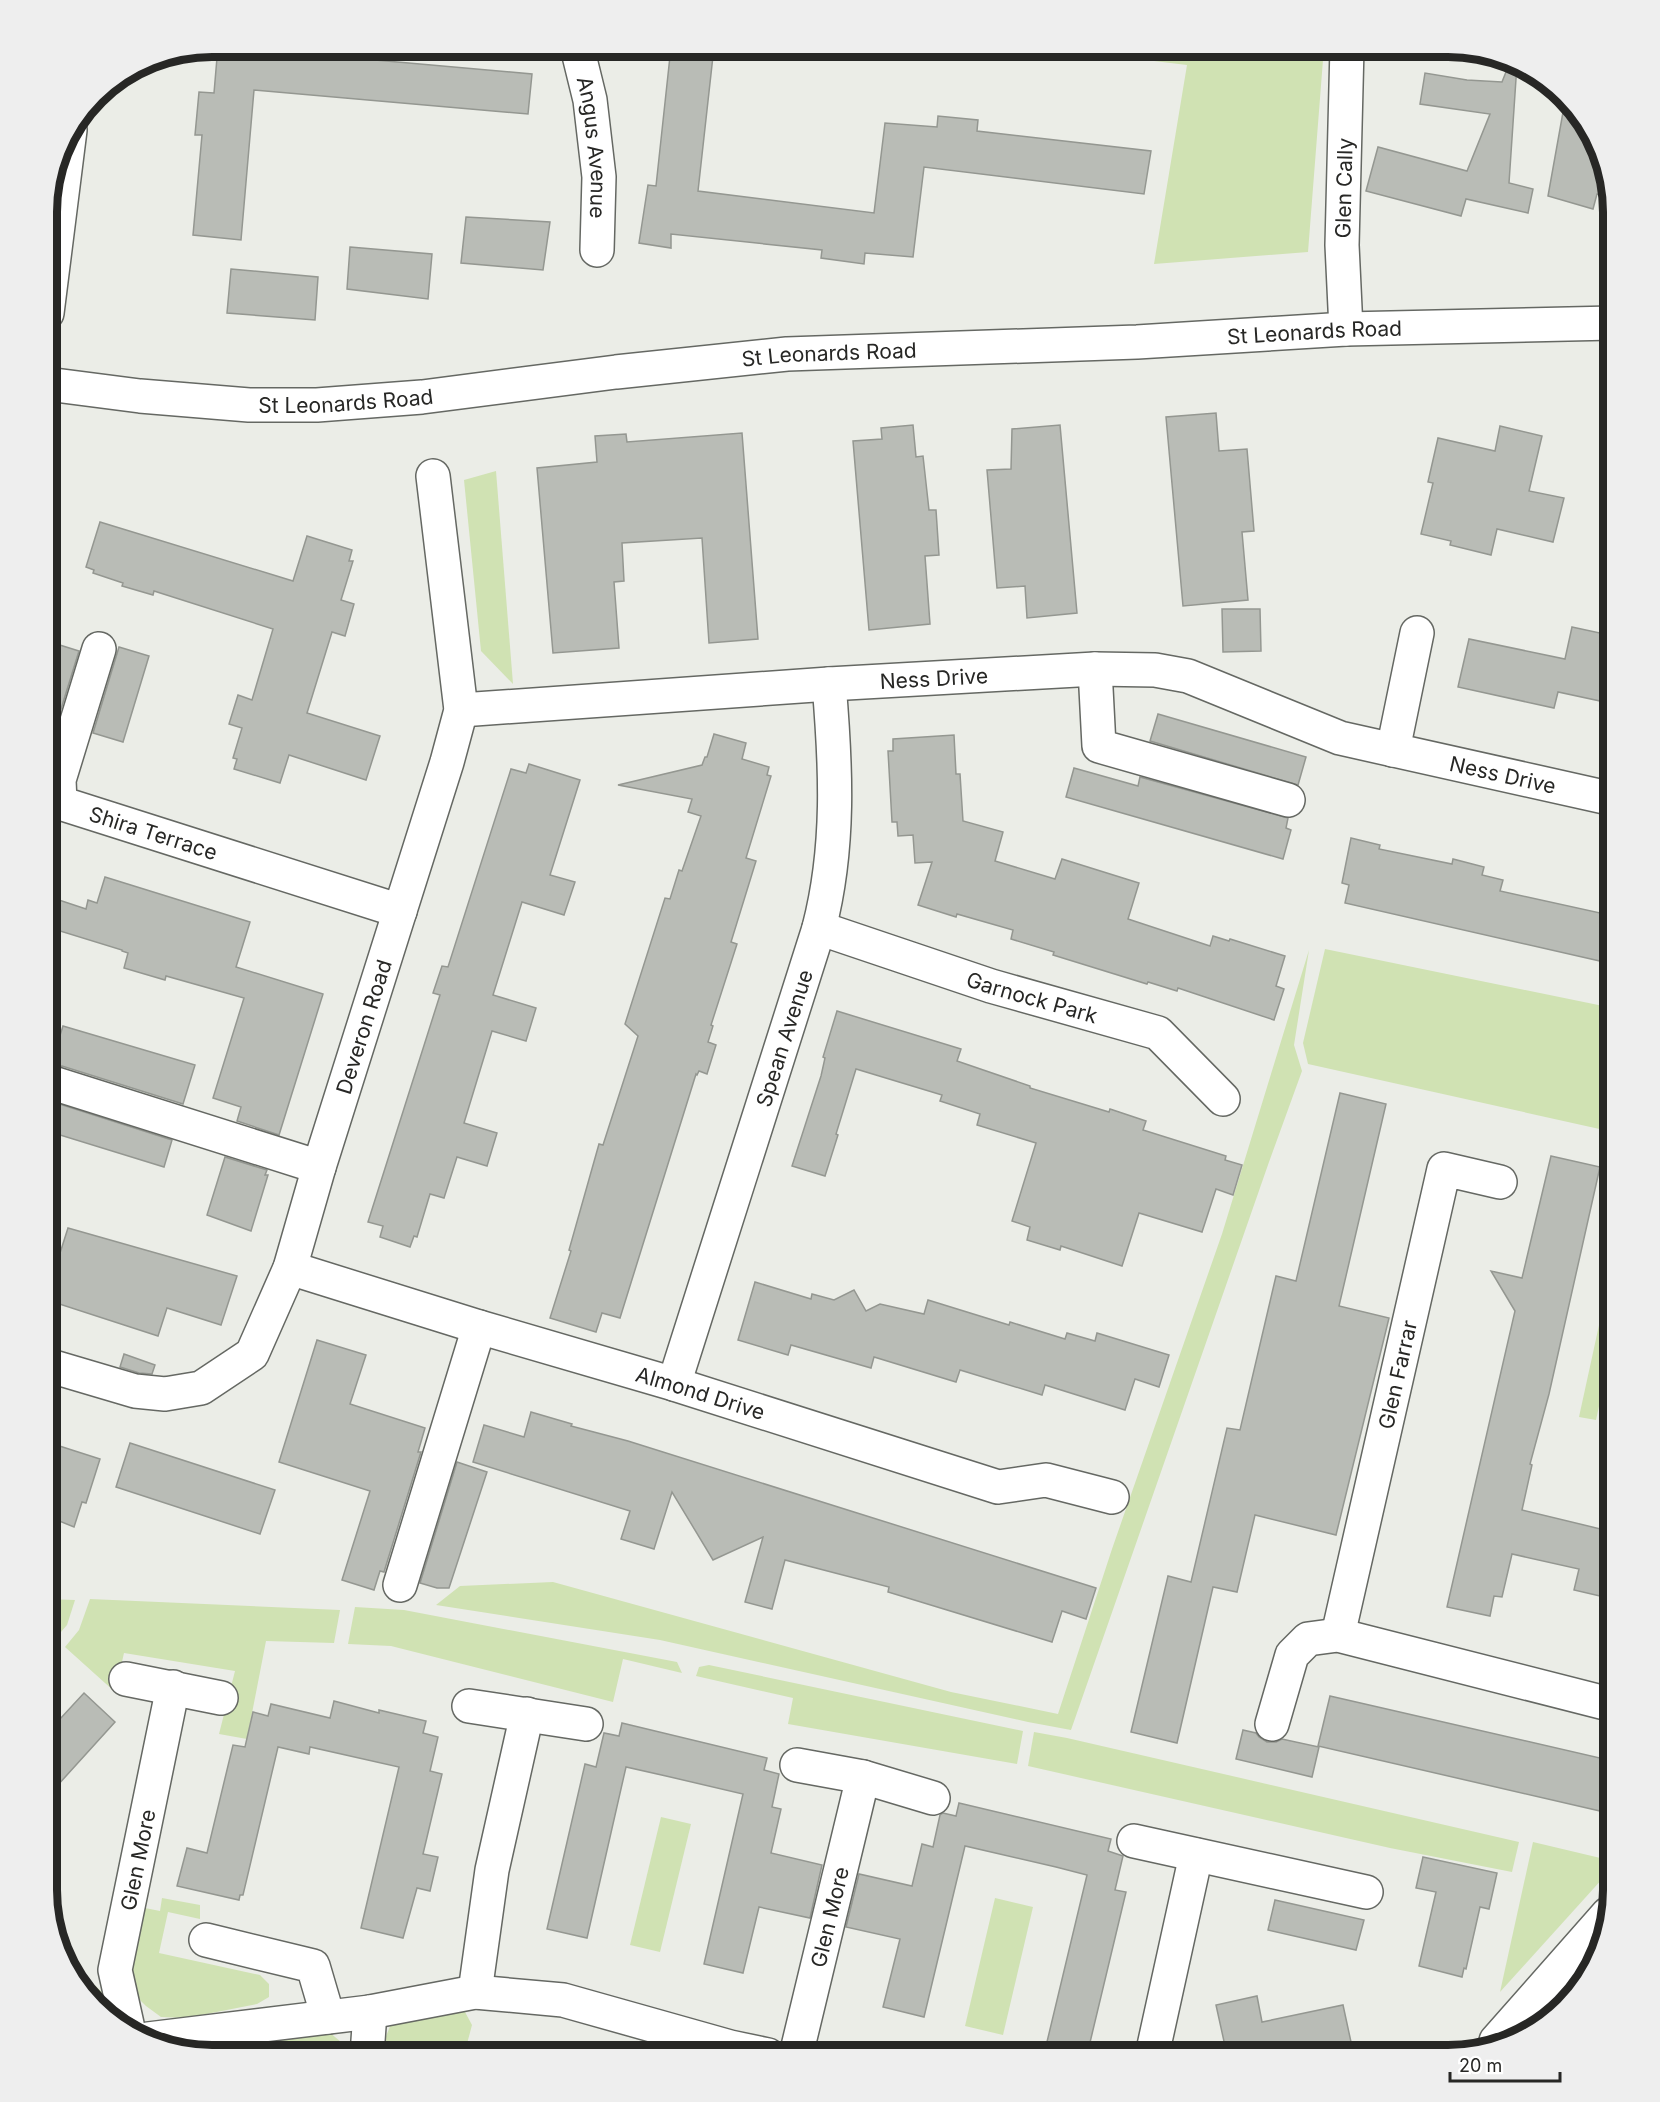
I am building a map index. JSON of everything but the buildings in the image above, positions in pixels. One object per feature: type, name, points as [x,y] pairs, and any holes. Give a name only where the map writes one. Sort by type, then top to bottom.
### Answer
[{"type":"street","name":"Angus Avenue","points":[[580,57],[590,100],[599,177],[597,250]]},
{"type":"street","name":"Glen Cally","points":[[1347,57],[1342,245],[1347,329]]},
{"type":"street","points":[[57,233],[66,160]]},
{"type":"street","name":"St Leonards Road","points":[[57,385],[140,396],[249,405],[317,405],[422,397],[616,372],[787,354],[1137,342],[1347,329],[1603,323]]},
{"type":"street","name":"Deveron Road","points":[[57,1368],[135,1391],[165,1394],[201,1388],[252,1354],[290,1268],[319,1167],[461,710],[433,476]]},
{"type":"street","points":[[1393,750],[1417,633]]},
{"type":"street","name":"Shira Terrace","points":[[99,649],[58,780],[60,803],[400,911]]},
{"type":"street","points":[[1095,669],[1099,746],[1288,800]]},
{"type":"street","name":"Ness Drive","points":[[461,710],[829,684],[1095,669],[1145,669],[1188,676],[1340,738],[1603,797]]},
{"type":"street","name":"Spean Avenue","points":[[674,1384],[819,928],[827,894],[835,817],[835,751],[829,684]]},
{"type":"street","name":"Garnock Park","points":[[819,928],[991,986],[1158,1033],[1223,1099]]},
{"type":"street","points":[[57,1084],[319,1167]]},
{"type":"street","name":"Glen Farrar","points":[[1338,1635],[1444,1169],[1500,1182]]},
{"type":"street","name":"Almond Drive","points":[[290,1268],[479,1327],[674,1384],[998,1487],[1046,1480],[1112,1497]]},
{"type":"street","points":[[400,1585],[479,1327]]},
{"type":"street","points":[[1272,1724],[1292,1655],[1308,1638],[1338,1635],[1603,1702]]},
{"type":"street","points":[[126,1679],[221,1698]]},
{"type":"street","name":"Glen More","points":[[126,2019],[115,1970],[173,1687]]},
{"type":"street","points":[[469,1706],[586,1724]]},
{"type":"street","points":[[475,1992],[492,1870],[527,1714]]},
{"type":"street","points":[[797,1764],[863,1777],[933,1798]]},
{"type":"street","name":"Glen More","points":[[798,2045],[863,1777]]},
{"type":"street","points":[[1134,1841],[1366,1892]]},
{"type":"street","points":[[1154,2045],[1196,1855]]},
{"type":"street","points":[[1500,2036],[1599,1924]]},
{"type":"street","points":[[206,1940],[313,1966],[328,2017]]},
{"type":"street","points":[[164,2037],[370,2012],[475,1992],[563,2000],[709,2045]]},
{"type":"street","points":[[368,2045],[370,2012]]},
{"type":"green space","points":[[1150,57],[1323,57],[1308,252],[1154,264],[1187,65],[1154,61]]},
{"type":"green space","points":[[496,471],[513,684],[481,651],[464,480]]},
{"type":"green space","points":[[1325,949],[1603,1006],[1603,1130],[1308,1064],[1303,1043]]},
{"type":"green space","points":[[1309,950],[1294,1045],[1302,1071],[1071,1730],[660,1640],[436,1605],[460,1586],[553,1582],[951,1692],[1058,1714],[1112,1549],[1222,1234]]},
{"type":"green space","points":[[1603,1307],[1603,1388],[1596,1420],[1579,1417]]},
{"type":"green space","points":[[57,1599],[75,1600],[67,1625],[57,1636]]},
{"type":"green space","points":[[90,1599],[340,1610],[334,1643],[266,1641],[247,1739],[219,1734],[235,1671],[124,1653],[115,1692],[65,1647],[79,1630]]},
{"type":"green space","points":[[355,1607],[404,1610],[677,1662],[682,1673],[623,1659],[613,1702],[391,1646],[348,1644]]},
{"type":"green space","points":[[709,1665],[1023,1731],[1017,1764],[788,1724],[793,1698],[696,1676],[699,1667]]},
{"type":"green space","points":[[1034,1732],[1519,1842],[1512,1872],[1390,1848],[1028,1766]]},
{"type":"green space","points":[[661,1817],[691,1824],[660,1952],[630,1945]]},
{"type":"green space","points":[[1533,1842],[1603,1859],[1603,1878],[1500,1992]]},
{"type":"green space","points":[[162,1898],[200,1905],[200,1919],[168,1912],[159,1953],[260,1975],[269,1984],[269,1997],[257,2004],[186,2018],[161,2017],[146,2006],[133,1993],[129,1971],[135,1906],[160,1911]]},
{"type":"green space","points":[[995,1898],[1033,1907],[1003,2035],[965,2026]]},
{"type":"green space","points":[[1580,1971],[1565,1992],[1543,2012]]},
{"type":"green space","points":[[87,1978],[103,1993],[103,2000],[95,1992],[86,1979]]},
{"type":"green space","points":[[465,2012],[472,2025],[467,2045],[382,2045],[391,2024],[422,2013]]},
{"type":"green space","points":[[329,2032],[345,2045],[275,2045],[277,2037]]}]
